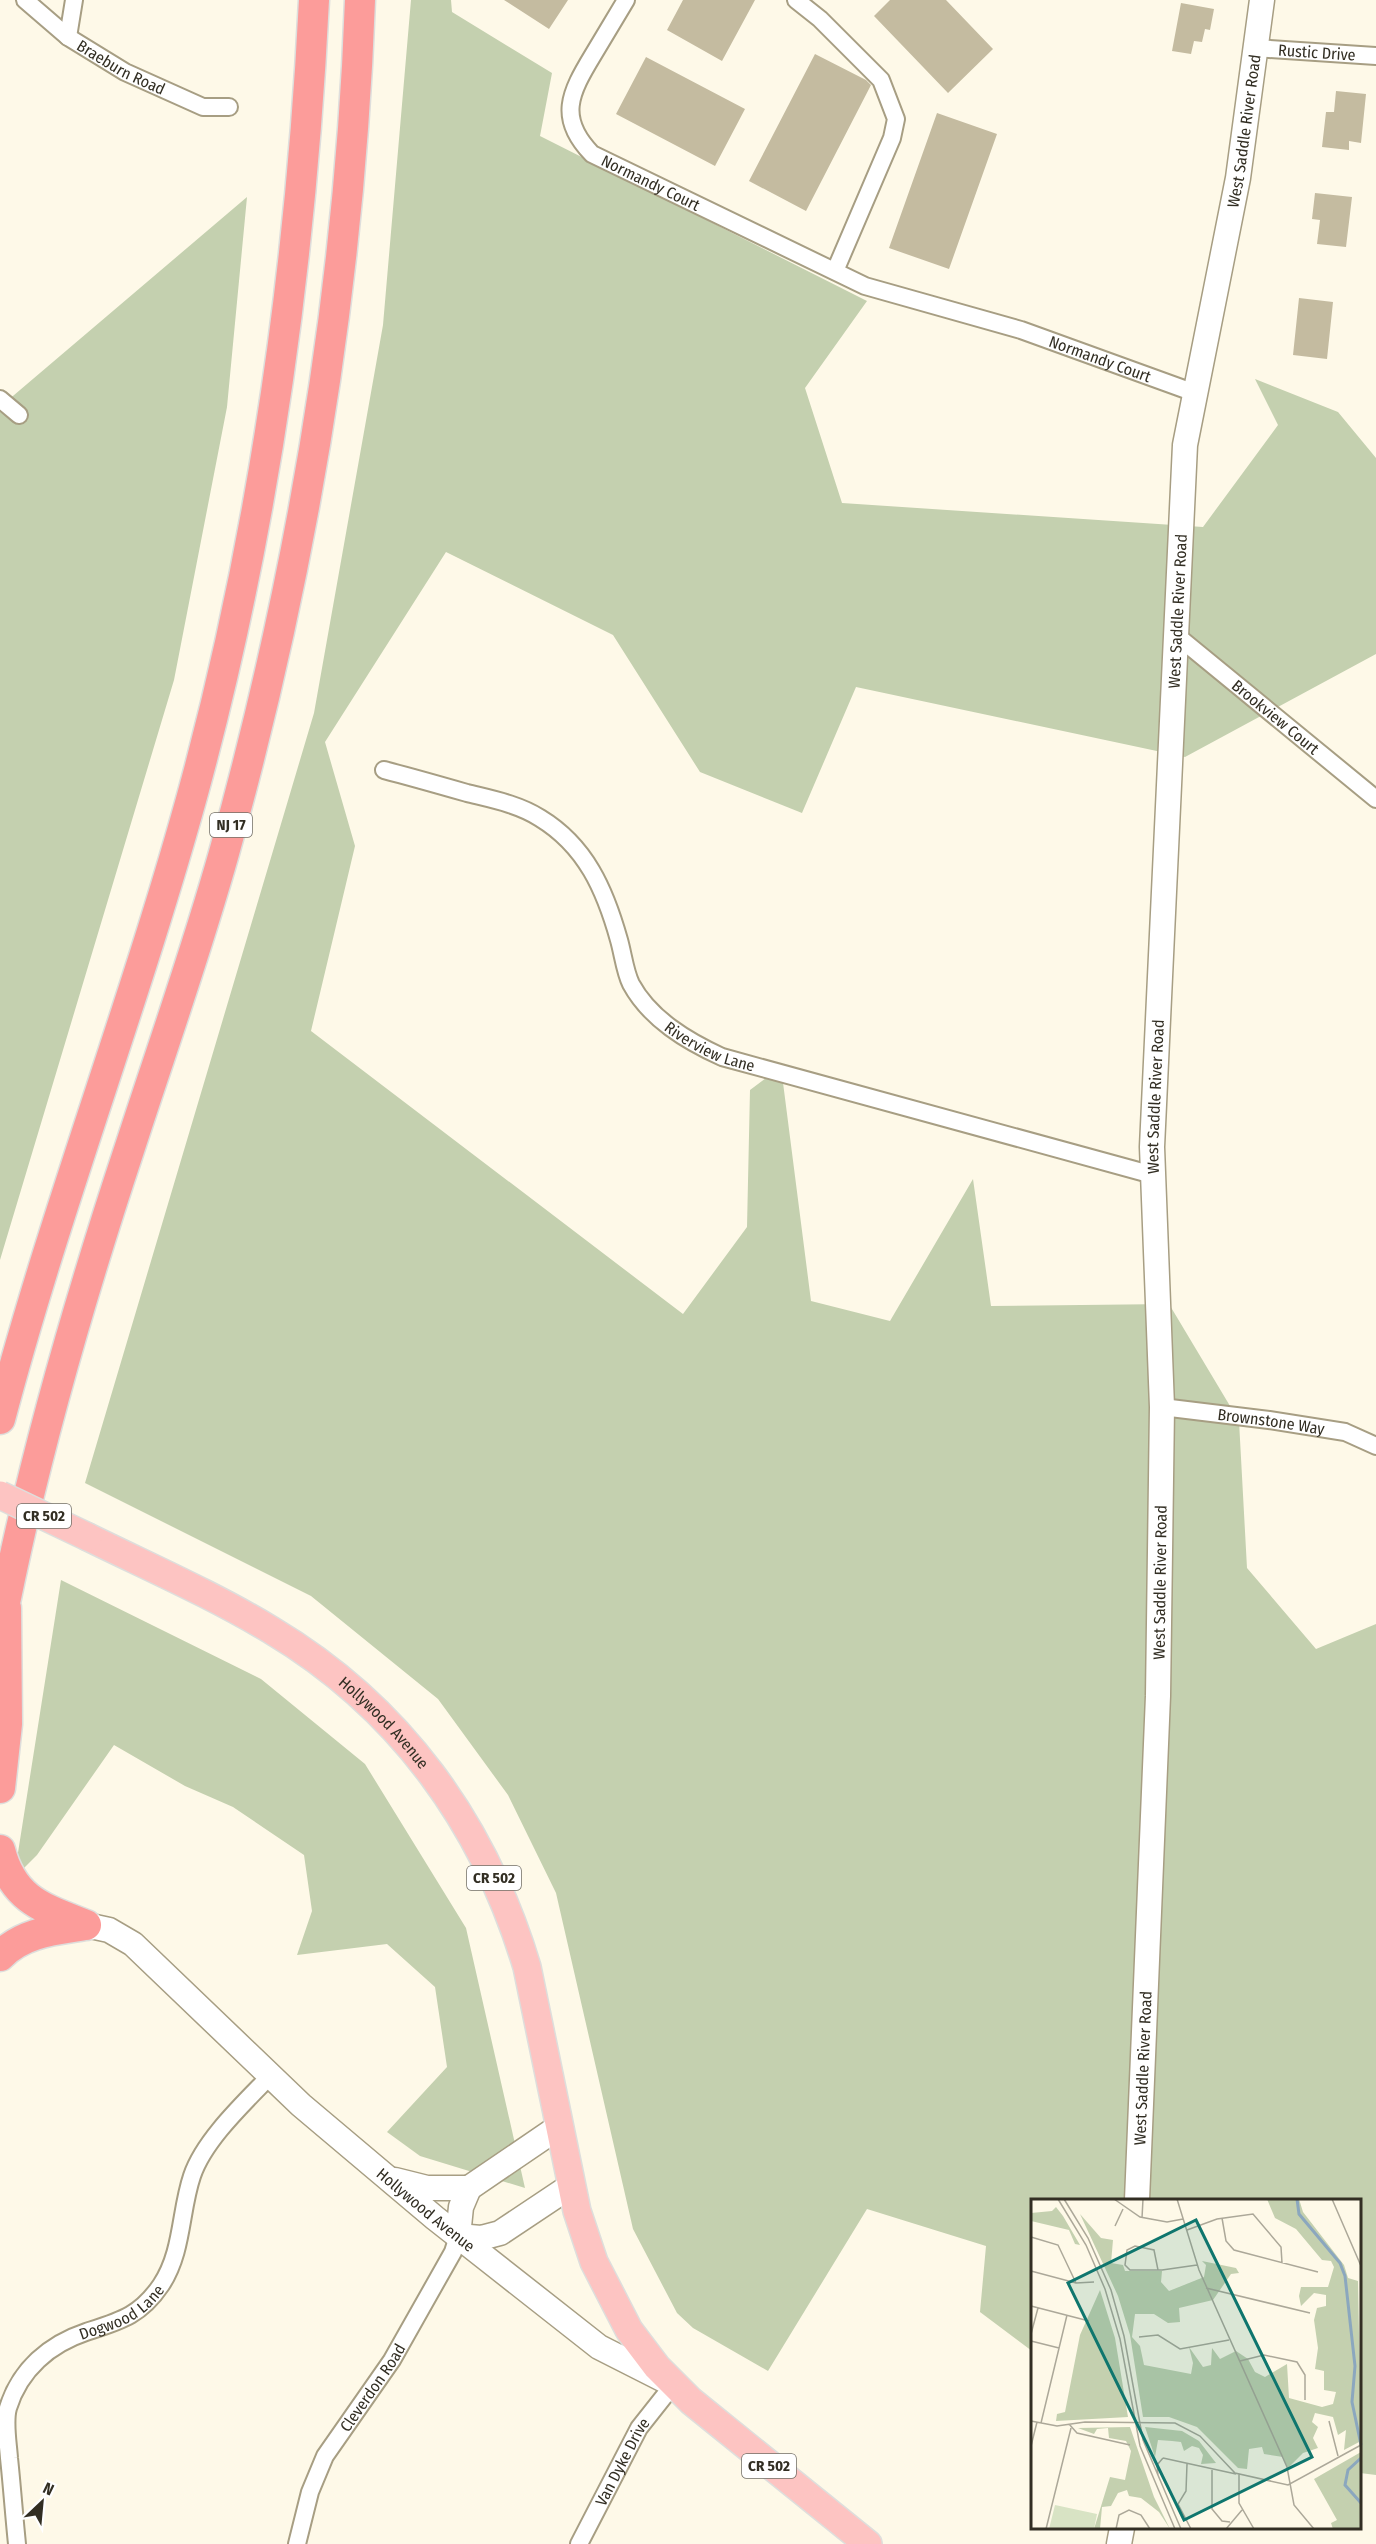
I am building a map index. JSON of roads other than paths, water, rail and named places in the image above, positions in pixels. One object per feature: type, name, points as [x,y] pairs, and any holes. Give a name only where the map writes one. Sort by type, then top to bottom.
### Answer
[{"type":"highway","name":"NJ 17","points":[[0,1419],[54,1232],[171,870],[195,786],[238,606],[255,521],[283,347],[306,134],[314,0]]},
{"type":"highway","name":"NJ 17","points":[[3,1614],[21,1520],[60,1372],[119,1180],[206,916],[244,778],[281,624],[312,459],[333,317],[350,161],[360,0]]},
{"type":"highway","points":[[0,1788],[8,1724],[3,1614]]},
{"type":"highway","points":[[0,1850],[10,1877],[26,1897],[46,1909],[86,1924]]},
{"type":"highway","points":[[0,1956],[11,1946],[32,1935],[86,1924]]},
{"type":"main road","name":"Hollywood Avenue","points":[[0,1495],[217,1600],[302,1650],[362,1698],[418,1756],[468,1827],[500,1890],[516,1930],[584,2236],[616,2309],[642,2350],[673,2385],[725,2430],[868,2544]]},
{"type":"street","name":"Braeburn Road","points":[[25,0],[68,37],[125,72],[203,107],[229,107]]},
{"type":"street","points":[[68,37],[74,0]]},
{"type":"street","name":"Normandy Court","points":[[626,0],[572,91],[569,110],[572,126],[579,141],[592,154],[865,286],[1021,330],[1195,393]]},
{"type":"street","points":[[796,0],[820,19],[882,80],[896,119],[892,138],[836,271]]},
{"type":"street","name":"West Saddle River Road","points":[[1137,2199],[1158,1696],[1162,1407],[1153,1135],[1185,445],[1238,178],[1262,0]]},
{"type":"street","name":"Rustic Drive","points":[[1255,48],[1376,56]]},
{"type":"street","points":[[0,399],[19,415]]},
{"type":"street","name":"Brookview Court","points":[[1176,634],[1376,800]]},
{"type":"street","name":"Riverview Lane","points":[[384,770],[508,803],[539,817],[559,832],[580,851],[599,883],[609,905],[631,983],[651,1010],[669,1027],[694,1044],[722,1057],[1153,1175]]},
{"type":"street","name":"Brownstone Way","points":[[1162,1407],[1345,1432],[1376,1446]]},
{"type":"street","name":"Hollywood Avenue","points":[[86,1924],[109,1930],[133,1944],[270,2076],[334,2134],[458,2236],[599,2347],[673,2385]]},
{"type":"street","name":"Dogwood Lane","points":[[17,2544],[7,2439],[7,2410],[17,2385],[37,2360],[57,2343],[133,2315],[148,2302],[162,2284],[173,2261],[193,2172],[214,2140],[270,2076]]},
{"type":"street","points":[[560,2126],[469,2188],[461,2207],[458,2236],[481,2238],[500,2233],[572,2185]]},
{"type":"street","points":[[387,2177],[427,2188],[469,2188]]},
{"type":"street","name":"Cleverdon Road","points":[[297,2544],[310,2492],[326,2456],[392,2360],[453,2252],[458,2236]]},
{"type":"street","name":"Van Dyke Drive","points":[[579,2544],[639,2428],[673,2385]]},
{"type":"street","points":[[1119,2544],[1122,2529]]}]
